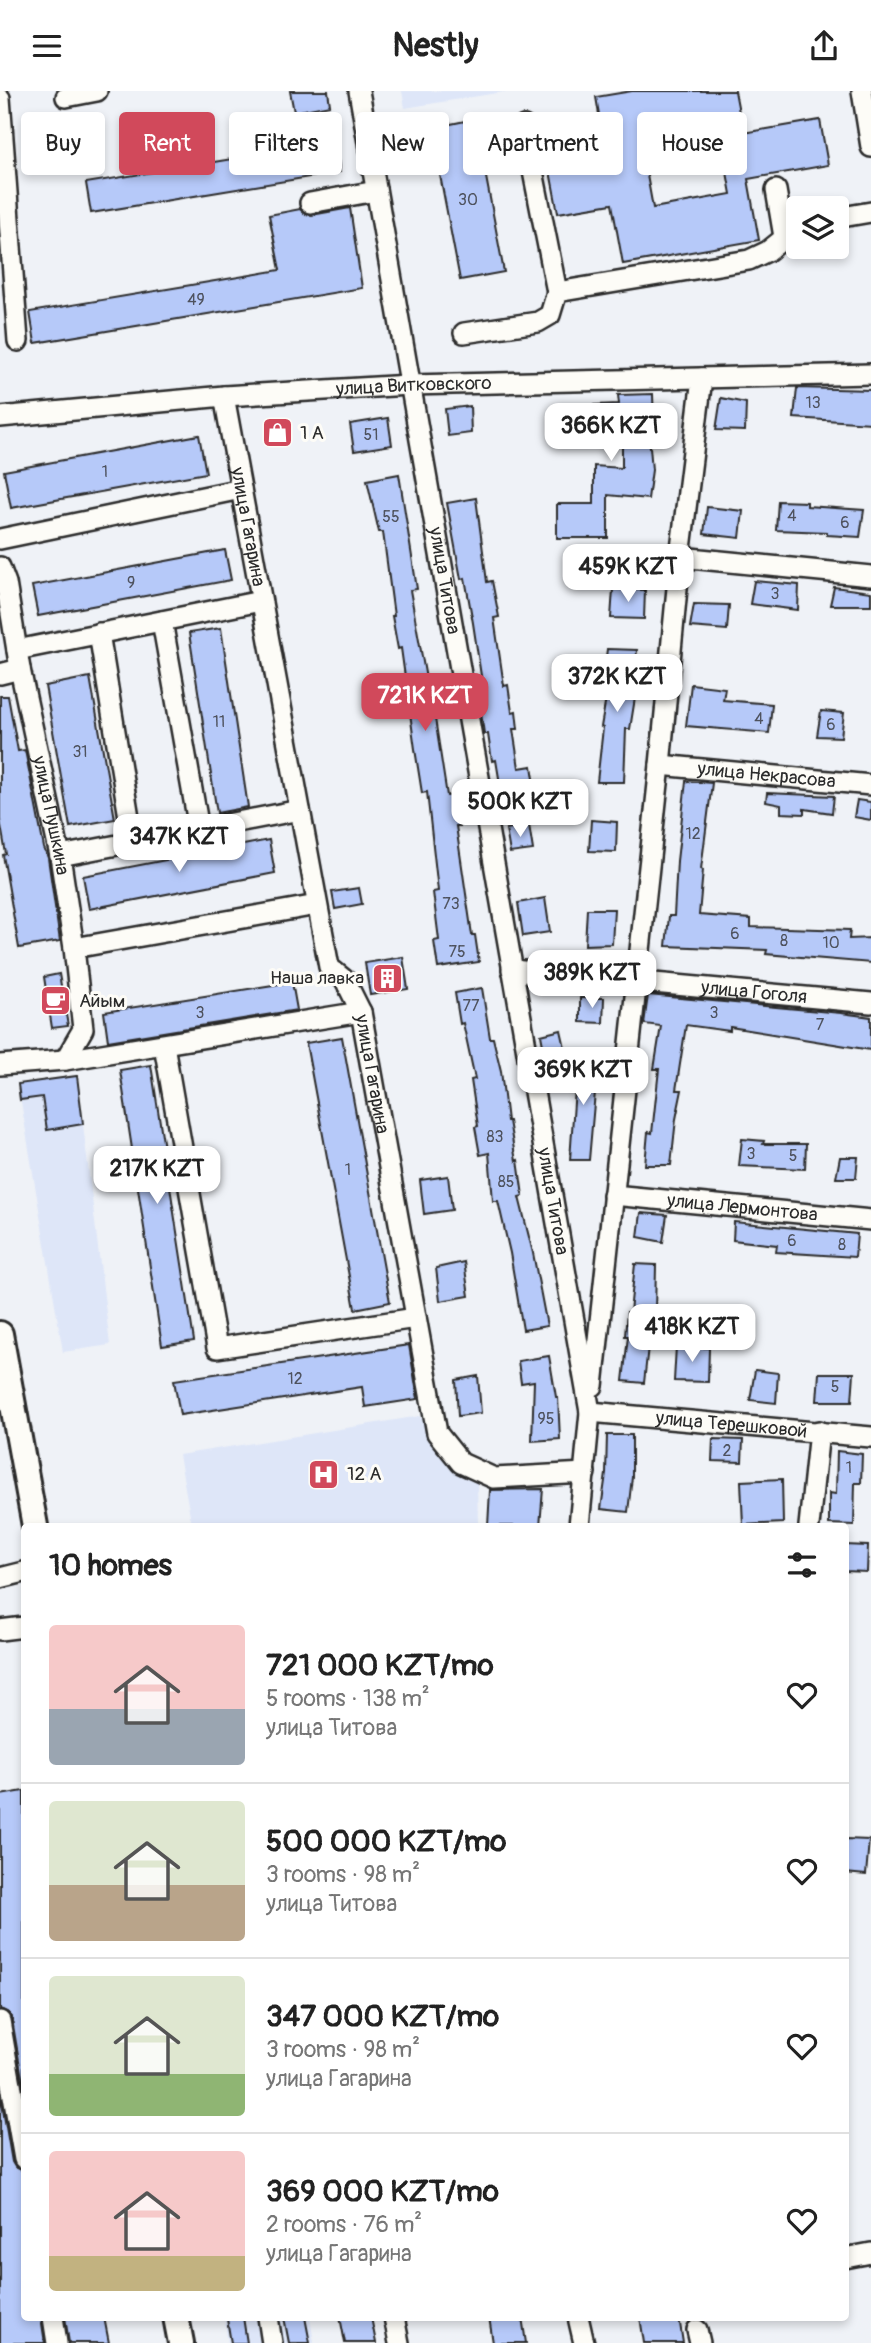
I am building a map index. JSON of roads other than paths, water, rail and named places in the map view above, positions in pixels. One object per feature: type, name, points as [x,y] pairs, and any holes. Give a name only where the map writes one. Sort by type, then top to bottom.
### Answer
[{"type":"main road","points":[[0,1334],[34,1523]]},
{"type":"street","points":[[66,97],[97,91]]},
{"type":"street","name":"улица Титова","points":[[359,91],[590,1412],[579,1523]]},
{"type":"street","points":[[862,91],[871,147]]},
{"type":"street","points":[[0,98],[18,341]]},
{"type":"street","points":[[464,333],[538,322],[550,315],[557,292],[534,175]]},
{"type":"street","points":[[776,190],[786,218]]},
{"type":"street","points":[[310,203],[376,191]]},
{"type":"street","points":[[849,216],[871,212]]},
{"type":"street","points":[[557,292],[749,260],[768,251],[786,236]]},
{"type":"street","name":"улица Витковского","points":[[0,417],[223,396],[409,384],[871,374]]},
{"type":"street","points":[[590,1412],[680,557],[702,378]]},
{"type":"street","name":"улица Гагарина","points":[[223,396],[328,967],[345,980],[361,1012],[436,1433],[461,1463],[494,1478],[585,1473]]},
{"type":"street","points":[[0,539],[240,489]]},
{"type":"street","points":[[680,557],[871,576]]},
{"type":"street","name":"улица Пушкина","points":[[0,568],[6,583],[20,670],[60,856],[74,948],[83,1029],[65,1060]]},
{"type":"street","points":[[17,650],[261,601]]},
{"type":"street","points":[[162,621],[199,829]]},
{"type":"street","points":[[99,633],[133,842]]},
{"type":"street","points":[[0,674],[20,670]]},
{"type":"street","name":"улица Некрасова","points":[[660,765],[871,785]]},
{"type":"street","points":[[60,856],[300,810]]},
{"type":"street","points":[[74,948],[317,905]]},
{"type":"street","name":"улица Гоголя","points":[[512,970],[871,1003]]},
{"type":"street","points":[[0,1065],[65,1060],[361,1012]]},
{"type":"street","points":[[164,1045],[217,1348],[416,1318]]},
{"type":"street","name":"улица Лермонтова","points":[[613,1195],[871,1220]]},
{"type":"street","name":"улица Терешковой","points":[[590,1412],[871,1437]]},
{"type":"street","points":[[809,1523],[819,1431]]},
{"type":"street","points":[[0,1578],[21,1573]]},
{"type":"street","points":[[0,1630],[21,1627]]},
{"type":"street","points":[[0,2021],[21,2141]]},
{"type":"street","points":[[849,2257],[871,2253]]},
{"type":"street","points":[[54,2321],[57,2343]]},
{"type":"street","points":[[269,2321],[272,2343]]},
{"type":"street","points":[[395,2321],[399,2343]]},
{"type":"street","points":[[579,2321],[584,2343]]},
{"type":"place","name":"1 А","points":[[277,433]]},
{"type":"place","name":"Наша лавка","points":[[387,978]]},
{"type":"place","name":"Айым","points":[[56,1001]]},
{"type":"place","name":"12 А","points":[[324,1474]]}]
